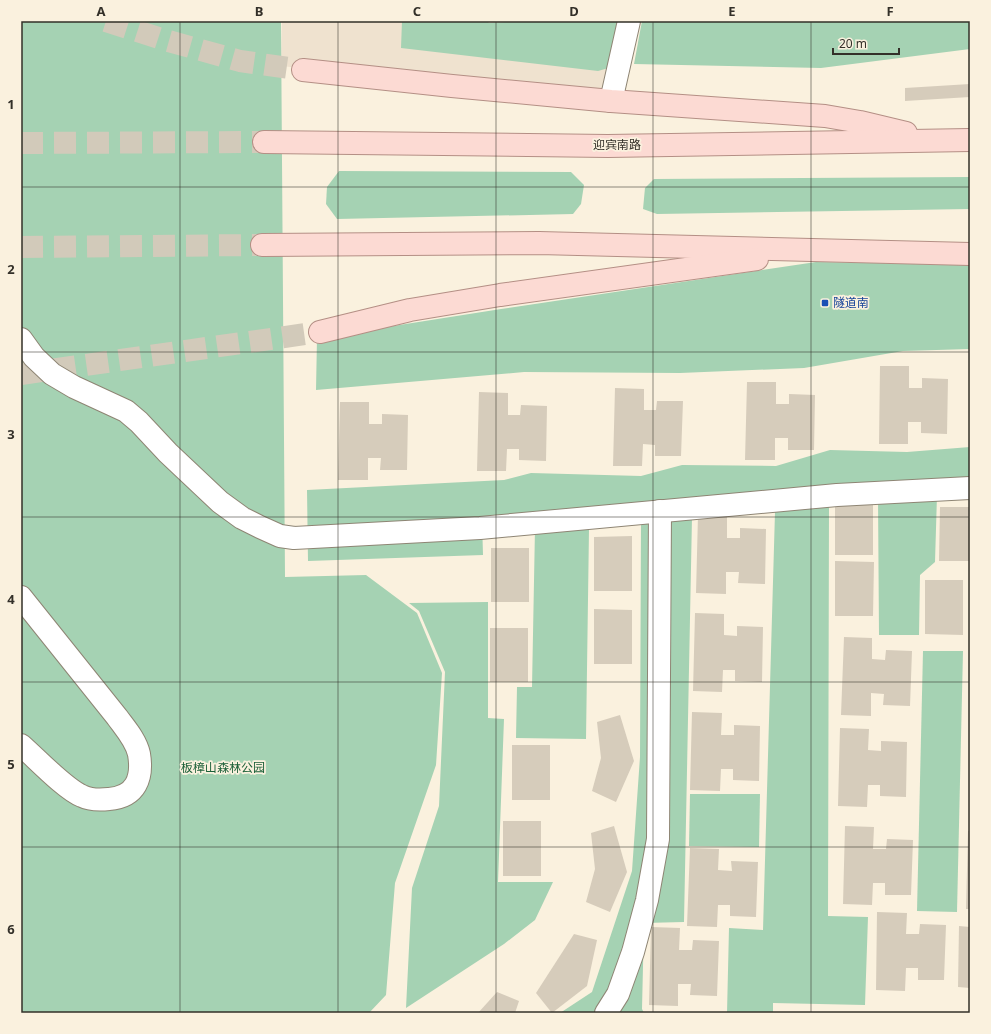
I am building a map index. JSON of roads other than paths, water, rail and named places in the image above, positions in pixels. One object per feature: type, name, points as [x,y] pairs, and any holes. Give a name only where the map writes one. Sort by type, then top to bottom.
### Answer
[{"type":"main road","points":[[303,70],[611,101],[825,116],[860,122],[970,147]]},
{"type":"main road","name":"迎宾南路","points":[[264,142],[608,146],[970,140]]},
{"type":"main road","points":[[262,245],[540,243],[970,254]]},
{"type":"main road","points":[[320,332],[410,310],[492,296],[818,251]]},
{"type":"lane","points":[[611,101],[629,21]]},
{"type":"lane","points":[[21,339],[34,357],[52,374],[74,388],[126,411],[220,502],[242,518],[280,536],[294,538],[473,528],[837,495],[970,488]]},
{"type":"lane","points":[[606,1013],[618,994],[633,952],[647,900],[658,839],[660,511]]},
{"type":"lane","points":[[21,597],[113,711],[131,736],[139,752],[140,771],[137,783],[127,795],[116,799],[98,800],[81,796],[67,787],[21,745]]},
{"type":"tunnel","points":[[106,21],[165,40],[240,61],[303,70]]},
{"type":"tunnel","points":[[21,143],[264,142]]},
{"type":"tunnel","points":[[21,247],[262,245]]},
{"type":"tunnel","points":[[21,374],[320,332]]},
{"type":"place","name":"隧道南","points":[[825,303]]},
{"type":"park label","name":"板樟山森林公园","points":[[223,768]]}]
